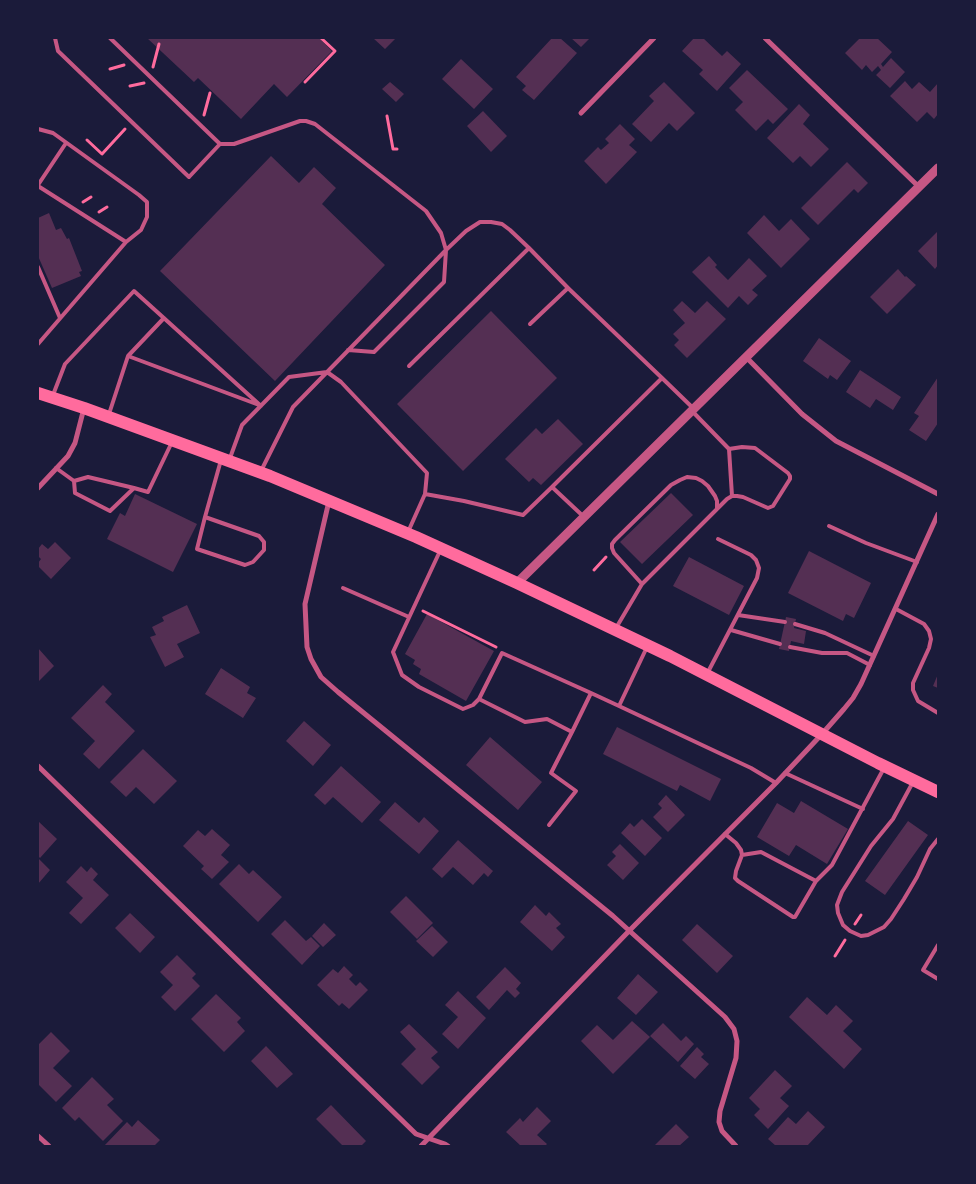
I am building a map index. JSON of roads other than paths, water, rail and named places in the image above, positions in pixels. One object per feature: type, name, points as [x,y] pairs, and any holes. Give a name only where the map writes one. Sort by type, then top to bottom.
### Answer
[{"type":"main road","points":[[38,393],[108,416],[261,472],[441,548],[707,674],[938,792]]},
{"type":"street","points":[[581,112],[654,38]]},
{"type":"street","points":[[765,38],[919,188]]},
{"type":"street","points":[[517,583],[938,168]]},
{"type":"street","points":[[746,358],[802,414],[836,441],[938,494]]},
{"type":"street","points":[[38,488],[68,456],[75,443],[84,408]]},
{"type":"street","points":[[329,500],[305,604],[307,647],[311,659],[321,676],[338,692],[606,910],[725,1017],[734,1030],[737,1041],[736,1058],[720,1111],[719,1122],[722,1131],[736,1146]]},
{"type":"street","points":[[421,1146],[629,930],[776,783],[853,698],[896,609],[938,514]]},
{"type":"street","points":[[38,766],[416,1134],[448,1146]]},
{"type":"street","points":[[38,1136],[49,1146]]},
{"type":"lane","points":[[55,38],[58,50],[189,177],[220,144]]},
{"type":"lane","points":[[110,38],[220,144],[234,144],[300,121],[306,121],[315,124],[426,211],[441,233],[446,250],[444,282],[374,352],[348,350]]},
{"type":"lane","points":[[38,129],[52,133],[147,202],[147,217],[141,230],[126,242],[38,344]]},
{"type":"lane","points":[[66,143],[38,186],[126,242]]},
{"type":"lane","points":[[261,472],[293,407],[466,231],[480,222],[491,222],[502,224],[529,248],[620,340],[662,378],[729,449],[732,496]]},
{"type":"lane","points":[[409,366],[529,248]]},
{"type":"lane","points":[[38,267],[60,318]]},
{"type":"lane","points":[[530,324],[568,288]]},
{"type":"lane","points":[[52,398],[65,364],[134,291],[261,406]]},
{"type":"lane","points":[[108,416],[128,356],[164,318]]},
{"type":"lane","points":[[128,356],[261,406]]},
{"type":"lane","points":[[205,517],[259,536],[264,542],[264,550],[254,562],[245,565],[197,549],[205,517],[225,459],[242,425],[289,377],[327,372],[341,382],[426,473],[425,494],[407,534]]},
{"type":"lane","points":[[425,494],[523,515],[662,378]]},
{"type":"lane","points":[[74,481],[88,477],[148,492],[173,440]]},
{"type":"lane","points":[[615,630],[642,584],[732,496],[743,497],[768,508],[773,506],[790,479],[788,473],[755,448],[729,449]]},
{"type":"lane","points":[[56,468],[74,481],[75,493],[110,511],[134,488]]},
{"type":"lane","points":[[642,584],[614,553],[612,544],[615,540],[671,485],[687,477],[696,478],[708,486],[717,501],[717,509]]},
{"type":"lane","points":[[552,487],[584,517]]},
{"type":"lane","points":[[829,526],[866,543],[916,562]]},
{"type":"lane","points":[[707,674],[757,578],[759,568],[756,560],[751,555],[718,539]]},
{"type":"lane","points":[[441,548],[393,652],[402,675],[418,687],[463,709],[473,705],[479,699],[502,652],[751,768],[776,783]]},
{"type":"lane","points":[[343,588],[409,618]]},
{"type":"lane","points":[[896,609],[924,624],[929,631],[929,648],[912,683],[918,701],[938,713]]},
{"type":"lane","points":[[738,615],[785,622]]},
{"type":"lane","points":[[795,624],[825,633],[874,656]]},
{"type":"lane","points":[[731,630],[780,644]]},
{"type":"lane","points":[[619,706],[648,646]]},
{"type":"lane","points":[[790,646],[822,653],[847,653],[870,665]]},
{"type":"lane","points":[[549,825],[576,791],[551,772],[591,693]]},
{"type":"lane","points":[[479,699],[524,722],[547,719],[572,732]]},
{"type":"lane","points":[[725,834],[741,850],[742,855],[736,871],[736,878],[793,917],[797,914],[816,881],[831,866],[885,766]]},
{"type":"lane","points":[[785,773],[863,809]]},
{"type":"lane","points":[[914,780],[893,819],[871,846],[842,892],[837,905],[838,913],[844,925],[850,931],[861,936],[884,927],[904,900],[930,849],[938,839]]},
{"type":"lane","points":[[742,855],[761,852],[816,881]]},
{"type":"lane","points":[[938,945],[923,970],[938,980]]}]
